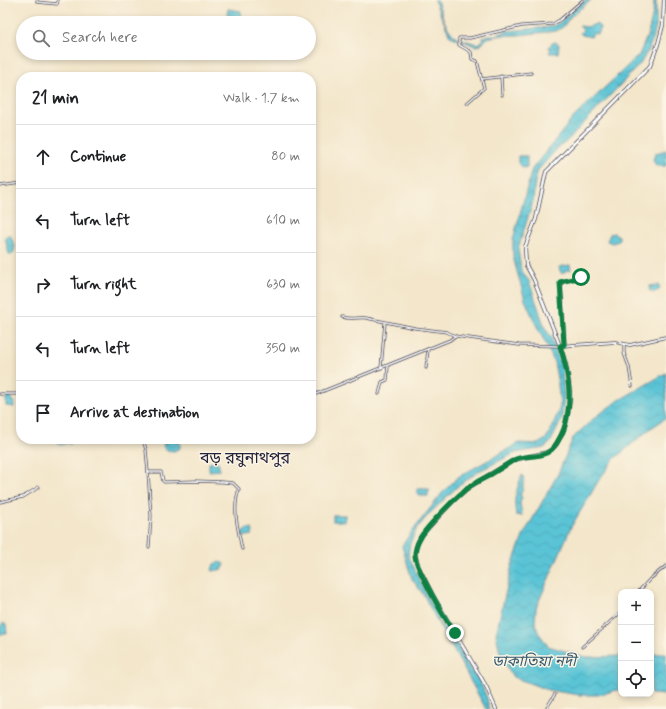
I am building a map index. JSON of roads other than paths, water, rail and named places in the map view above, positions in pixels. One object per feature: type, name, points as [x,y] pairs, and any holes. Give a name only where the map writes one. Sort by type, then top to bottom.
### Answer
[{"type":"main road","points":[[496,709],[486,686],[432,594],[419,568],[415,555],[417,544],[421,536],[455,499],[469,487],[514,460],[543,454],[552,450],[562,434],[566,422],[570,392],[566,365],[534,280],[526,265],[524,256],[526,242],[536,219],[546,172],[650,66],[663,25],[664,0]]},
{"type":"street","points":[[37,0],[37,2],[51,4],[57,4],[58,0]]},
{"type":"street","points":[[467,103],[484,88],[477,61],[472,59],[471,52],[459,45],[460,38],[470,38],[522,26],[553,24],[583,0]]},
{"type":"street","points":[[482,78],[531,73]]},
{"type":"street","points":[[501,76],[502,95]]},
{"type":"street","points":[[0,186],[16,184]]},
{"type":"street","points":[[564,345],[560,282],[581,277]]},
{"type":"street","points":[[342,317],[350,319],[360,317],[385,323],[447,332],[455,336],[520,345],[560,346],[615,342],[630,345],[666,337]]},
{"type":"street","points":[[381,368],[385,323]]},
{"type":"street","points":[[316,394],[388,366],[450,340],[455,336]]},
{"type":"street","points":[[624,344],[624,353],[629,367],[632,386]]},
{"type":"street","points":[[426,368],[428,349]]},
{"type":"street","points":[[379,394],[382,382],[387,380],[388,366]]},
{"type":"street","points":[[0,394],[16,394]]},
{"type":"street","points":[[144,444],[151,516],[149,547]]},
{"type":"street","points":[[148,472],[161,472],[163,481],[167,482],[196,481],[234,483],[239,489],[235,499],[235,515],[242,550]]},
{"type":"street","points":[[0,502],[23,497],[39,487]]},
{"type":"street","points":[[641,589],[666,566]]},
{"type":"street","points":[[582,647],[618,615]]},
{"type":"street","points":[[546,709],[554,694]]},
{"type":"water","points":[[434,0],[437,0],[445,23],[452,33],[461,39],[477,44],[488,35],[496,35],[507,31],[550,27],[559,23],[585,0],[591,0],[570,17],[563,27],[556,31],[503,35],[487,38],[481,45],[475,46],[450,36]]},
{"type":"water","points":[[654,0],[656,0],[656,27],[649,49],[640,64],[538,170],[535,181],[533,201],[518,249],[521,271],[529,281],[545,328],[551,337],[562,369],[564,395],[562,419],[550,443],[544,448],[515,453],[479,471],[457,487],[417,528],[410,543],[408,555],[437,614],[440,624],[444,628],[450,630],[451,636],[466,663],[480,682],[487,698],[489,709],[486,709],[423,594],[412,579],[402,546],[443,492],[458,477],[519,443],[538,444],[546,439],[553,425],[560,407],[554,362],[525,300],[513,257],[513,240],[532,169],[573,118],[639,55],[648,34],[653,13]]},
{"type":"water","points":[[228,9],[241,11],[240,16],[229,16],[227,14]]},
{"type":"water","points":[[596,24],[600,27],[599,33],[593,33],[591,37],[580,33],[583,30],[579,26],[588,27]]},
{"type":"water","points":[[555,42],[559,44],[558,53],[549,53],[551,49],[548,47]]},
{"type":"water","points":[[666,150],[666,166],[656,166],[653,159],[656,153]]},
{"type":"water","points":[[518,156],[527,156],[527,167],[523,168],[518,163]]},
{"type":"water","points":[[614,233],[619,236],[619,241],[612,243],[607,241],[610,234]]},
{"type":"water","points":[[10,235],[15,247],[13,254],[11,255],[9,254],[5,237]]},
{"type":"water","points":[[570,265],[571,270],[567,270],[562,274],[559,267]]},
{"type":"water","points":[[658,285],[660,288],[659,290],[654,292],[650,291],[650,286]]},
{"type":"water","name":"ডাকাতিয়া নদী","points":[[666,373],[666,418],[651,428],[614,459],[599,480],[571,527],[536,608],[535,622],[538,632],[548,646],[586,657],[618,656],[618,690],[598,695],[580,695],[548,690],[513,677],[501,657],[496,634],[512,565],[524,534],[558,474],[573,438],[593,419],[616,402]]},
{"type":"water","points":[[11,396],[11,400],[14,402],[14,407],[6,406],[6,397]]},
{"type":"water","points":[[164,444],[180,444],[180,448],[174,451],[166,450],[163,446]]},
{"type":"water","points":[[218,462],[220,470],[209,471],[209,463]]},
{"type":"water","points":[[522,475],[524,478],[520,503],[522,516],[516,515],[515,499]]},
{"type":"water","points":[[417,489],[429,489],[430,491],[428,492],[428,496],[419,496],[419,493],[416,492]]},
{"type":"water","points":[[333,515],[345,515],[345,521],[333,521]]},
{"type":"water","points":[[247,529],[252,529],[252,535],[243,537],[242,533]]},
{"type":"water","points":[[219,562],[225,564],[223,569],[213,571],[214,564]]},
{"type":"water","points":[[3,623],[6,624],[7,634],[0,634],[0,627]]},
{"type":"water","points":[[654,654],[666,654],[666,695],[654,694]]},
{"type":"district","name":"বড় রঘুনাথপুর","points":[[245,458]]}]
